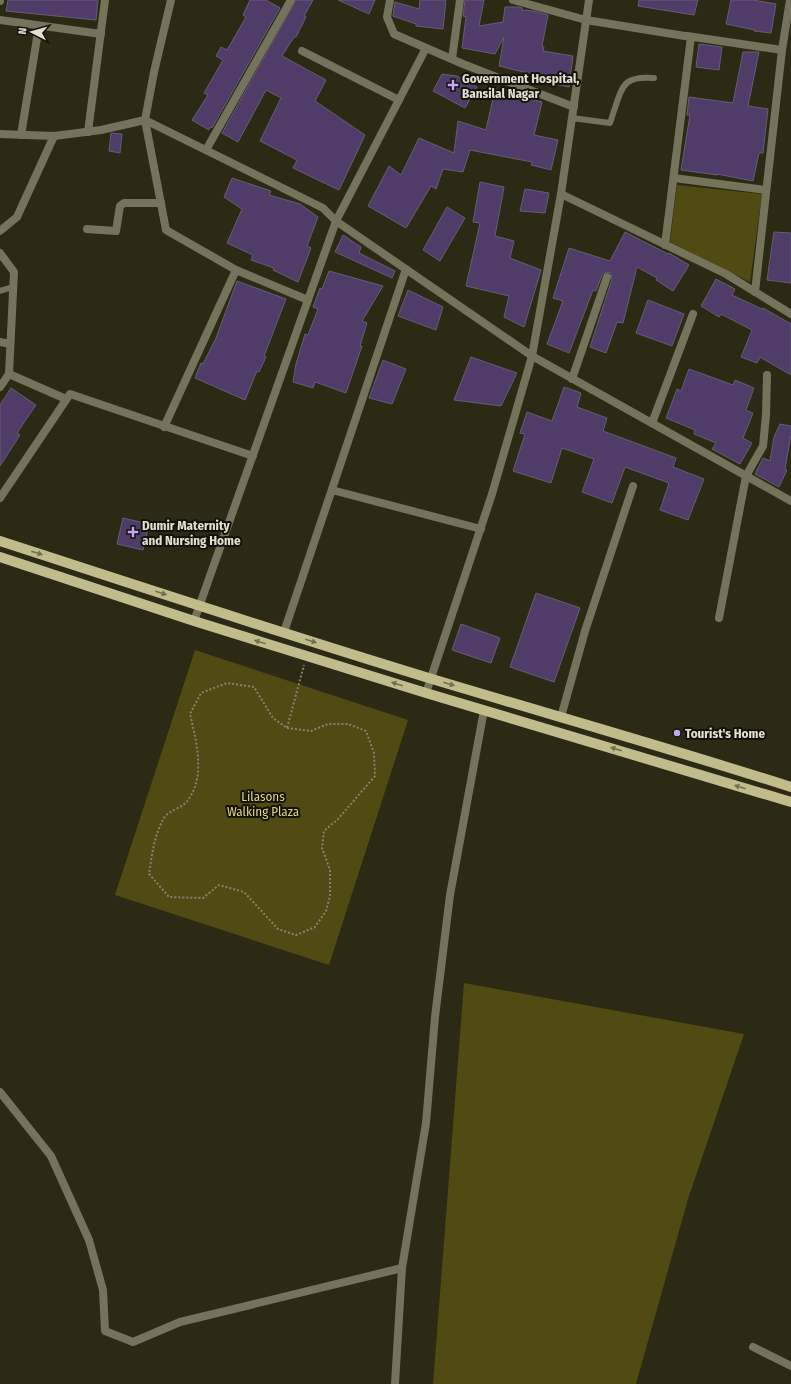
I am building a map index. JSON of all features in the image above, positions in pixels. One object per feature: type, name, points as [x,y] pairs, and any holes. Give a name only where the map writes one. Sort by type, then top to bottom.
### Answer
[{"type":"main road","points":[[0,541],[200,606],[431,678],[591,725],[791,787]]},
{"type":"main road","points":[[0,557],[306,656],[791,802]]},
{"type":"main road","points":[[587,741],[591,725]]},
{"type":"main road","points":[[757,792],[761,777]]},
{"type":"street","points":[[88,132],[105,0]]},
{"type":"street","points":[[170,0],[145,120],[166,230],[236,270],[308,300]]},
{"type":"street","points":[[206,150],[292,0]]},
{"type":"street","points":[[390,0],[386,17],[394,34],[452,60],[574,107]]},
{"type":"street","points":[[452,60],[460,0]]},
{"type":"street","points":[[513,0],[586,20],[691,37],[665,245]]},
{"type":"street","points":[[426,693],[495,486],[532,356],[561,194],[589,0]]},
{"type":"street","points":[[755,292],[782,50],[790,0]]},
{"type":"street","points":[[0,20],[101,34]]},
{"type":"street","points":[[21,135],[39,26]]},
{"type":"street","points":[[678,35],[782,50]]},
{"type":"street","points":[[194,621],[336,221],[426,48]]},
{"type":"street","points":[[302,51],[399,100]]},
{"type":"street","points":[[0,134],[54,136],[88,132],[145,120],[323,208],[336,221],[532,356],[791,501]]},
{"type":"street","points":[[0,231],[17,217],[54,136]]},
{"type":"street","points":[[674,178],[766,190]]},
{"type":"street","points":[[561,194],[726,274],[791,314]]},
{"type":"street","points":[[87,229],[116,231],[120,206],[124,203],[161,203]]},
{"type":"street","points":[[0,253],[14,272],[9,374],[0,387]]},
{"type":"street","points":[[164,427],[236,270]]},
{"type":"street","points":[[284,632],[406,270]]},
{"type":"street","points":[[572,379],[607,277]]},
{"type":"street","points":[[652,423],[693,314]]},
{"type":"street","points":[[0,342],[10,344]]},
{"type":"street","points":[[9,374],[66,399]]},
{"type":"street","points":[[719,618],[746,476],[763,446],[766,415],[767,375]]},
{"type":"street","points":[[0,498],[70,394],[253,456]]},
{"type":"street","points":[[561,717],[585,631],[633,486]]},
{"type":"street","points":[[332,490],[481,529]]},
{"type":"street","points":[[396,1384],[402,1268],[426,1123],[435,1017],[450,895],[484,710]]},
{"type":"street","points":[[0,1092],[51,1156],[86,1233],[102,1290],[105,1331],[133,1342],[180,1322],[402,1268]]},
{"type":"street","points":[[753,1347],[791,1366]]},
{"type":"lane","points":[[572,118],[610,123],[621,89],[632,79],[642,77],[654,78]]},
{"type":"lane","points":[[0,291],[13,287]]},
{"type":"path","points":[[287,728],[306,656]]},
{"type":"path","points":[[227,683],[254,687],[274,718],[287,728],[311,731],[328,724],[348,724],[366,731],[374,753],[376,776],[338,819],[324,831],[322,848],[330,870],[330,896],[326,911],[315,927],[296,935],[278,929],[244,892],[219,886],[203,898],[169,897],[149,874],[154,841],[165,817],[188,801],[197,783],[198,747],[190,714],[200,693],[227,683]]},
{"type":"green space","points":[[677,185],[762,194],[750,282],[670,242]]},
{"type":"green space","name":"Lilasons Walking Plaza","points":[[195,650],[408,720],[329,965],[115,895]]},
{"type":"green space","points":[[464,983],[744,1034],[688,1199],[636,1384],[433,1384]]},
{"type":"building","points":[[8,0],[98,0],[96,20],[6,11]]},
{"type":"building","points":[[250,0],[266,0],[280,8],[212,128],[210,127],[209,130],[192,120],[208,95],[204,93],[223,60],[216,56],[221,47],[227,50],[246,17],[243,15]]},
{"type":"building","points":[[296,0],[313,0],[304,16],[306,17],[296,37],[294,37],[282,56],[326,80],[315,101],[365,135],[339,190],[293,168],[297,160],[260,141],[281,98],[266,90],[238,142],[222,133]]},
{"type":"building","points":[[338,0],[375,0],[369,14]]},
{"type":"building","points":[[420,0],[446,0],[443,29],[416,26],[416,24],[393,16],[395,2],[419,9]]},
{"type":"building","points":[[465,0],[484,0],[479,26],[503,22],[505,7],[519,7],[522,8],[522,10],[534,11],[548,15],[542,46],[544,47],[543,51],[573,56],[569,87],[550,83],[551,77],[499,66],[504,37],[495,54],[462,48],[466,17],[463,16]]},
{"type":"building","points":[[639,0],[698,0],[694,15],[638,6]]},
{"type":"building","points":[[731,0],[753,0],[776,4],[771,33],[754,31],[755,30],[726,24]]},
{"type":"building","points":[[699,44],[722,47],[719,70],[696,67]]},
{"type":"building","points":[[743,52],[759,52],[748,106],[768,109],[763,153],[759,153],[753,181],[717,174],[681,170],[690,115],[687,115],[689,97],[733,103]]},
{"type":"building","points":[[442,74],[457,76],[477,87],[465,108],[433,91]]},
{"type":"building","points":[[495,89],[509,91],[509,94],[542,102],[534,135],[558,140],[551,170],[531,165],[532,162],[470,150],[463,172],[443,169],[436,189],[431,186],[406,228],[368,206],[389,166],[401,175],[419,138],[454,153],[458,121],[486,130]]},
{"type":"building","points":[[111,133],[122,134],[120,153],[109,151]]},
{"type":"building","points":[[232,178],[271,191],[269,195],[300,204],[318,217],[307,246],[311,248],[298,282],[273,270],[274,268],[251,260],[253,255],[227,243],[242,209],[224,197]]},
{"type":"building","points":[[480,182],[504,187],[495,236],[514,241],[510,258],[541,270],[524,327],[504,317],[509,296],[466,286],[480,223],[473,222]]},
{"type":"building","points":[[525,189],[549,193],[545,213],[520,211]]},
{"type":"building","points":[[447,207],[465,218],[440,261],[423,250]]},
{"type":"building","points":[[625,232],[668,254],[669,253],[689,265],[673,291],[656,280],[657,278],[637,267],[623,323],[617,322],[606,353],[590,347],[612,279],[611,273],[606,272],[602,275],[596,291],[593,290],[569,353],[547,344],[563,301],[553,298],[569,248],[610,261]]},
{"type":"building","points":[[774,232],[791,233],[791,283],[767,280]]},
{"type":"building","points":[[343,235],[361,247],[359,253],[395,271],[392,278],[335,252]]},
{"type":"building","points":[[329,271],[383,286],[362,321],[367,323],[360,346],[362,346],[346,393],[315,382],[313,388],[293,382],[296,364],[305,334],[308,335],[318,309],[313,307],[320,288],[322,289]]},
{"type":"building","points":[[716,279],[735,289],[732,295],[762,309],[763,308],[791,324],[791,375],[760,357],[757,363],[741,357],[752,330],[721,314],[719,317],[701,306]]},
{"type":"building","points":[[237,281],[286,299],[264,356],[266,357],[259,372],[257,371],[245,400],[195,378],[201,363],[203,364],[216,338]]},
{"type":"building","points":[[408,290],[443,307],[436,330],[398,316]]},
{"type":"building","points":[[648,300],[684,314],[672,346],[636,333]]},
{"type":"building","points":[[471,357],[517,373],[501,406],[454,400]]},
{"type":"building","points":[[383,360],[406,369],[392,404],[369,398]]},
{"type":"building","points":[[689,369],[733,385],[735,380],[754,388],[746,410],[753,413],[743,438],[752,443],[740,464],[712,449],[716,443],[694,434],[695,430],[666,418],[677,389],[681,391]]},
{"type":"building","points":[[564,387],[581,393],[577,407],[607,418],[603,431],[676,458],[673,467],[704,479],[688,520],[660,510],[669,483],[625,467],[612,503],[582,492],[594,459],[562,448],[551,483],[513,471],[525,434],[520,433],[527,412],[552,421]]},
{"type":"building","points":[[11,388],[36,405],[17,433],[20,435],[0,466],[0,405]]},
{"type":"building","points":[[780,424],[791,426],[791,435],[785,469],[787,470],[779,487],[755,474],[763,458],[770,461],[774,437]]},
{"type":"building","points":[[123,518],[149,524],[143,550],[117,544]]},
{"type":"building","points":[[536,593],[580,608],[554,682],[510,667]]},
{"type":"building","points":[[461,624],[500,638],[491,663],[452,650]]},
{"type":"place","name":"Government Hospital, Bansilal Nagar","points":[[453,85]]},
{"type":"place","name":"Dumir Maternity and Nursing Home","points":[[133,532]]},
{"type":"place","name":"Tourist's Home","points":[[677,733]]}]
